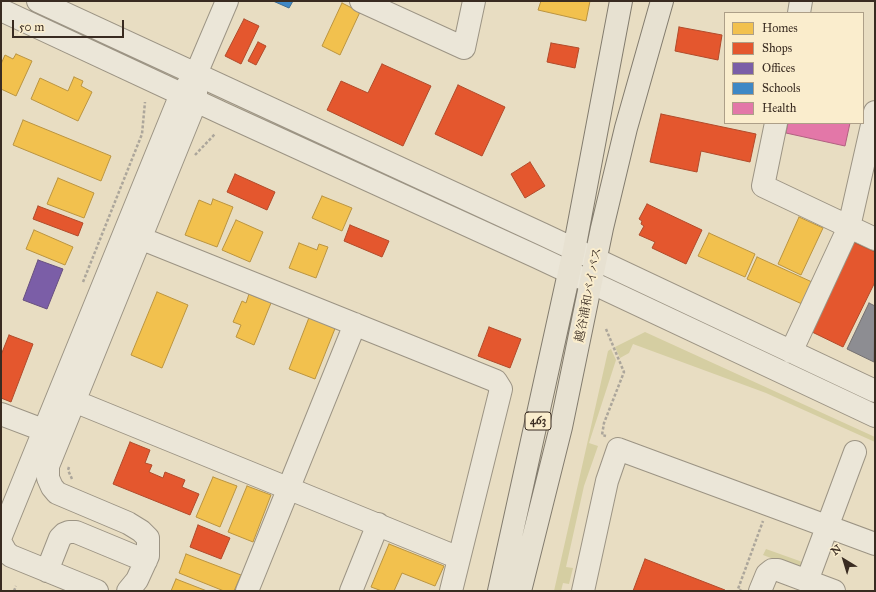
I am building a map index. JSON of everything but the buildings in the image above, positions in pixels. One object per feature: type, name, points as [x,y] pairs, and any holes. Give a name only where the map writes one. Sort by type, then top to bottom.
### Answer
[{"type":"highway","name":"越谷浦和バイパス","points":[[499,591],[574,250],[621,1]]},
{"type":"highway","name":"越谷浦和バイパス","points":[[520,591],[561,427],[596,260],[626,128],[662,1]]},
{"type":"street","points":[[38,1],[875,391]]},
{"type":"street","points":[[128,591],[137,580],[146,561],[149,545],[148,538],[141,531],[128,523],[70,500],[57,493],[52,487],[48,478],[48,466],[140,238],[196,74],[227,1]]},
{"type":"street","points":[[361,1],[464,48],[474,1]]},
{"type":"street","points":[[799,12],[801,1]]},
{"type":"street","points":[[1,10],[188,98],[592,283],[875,416]]},
{"type":"street","points":[[1,536],[43,430],[188,98]]},
{"type":"street","points":[[791,352],[850,227],[875,112]]},
{"type":"street","points":[[776,124],[763,186],[875,239]]},
{"type":"street","points":[[140,238],[496,381],[501,389],[451,591]]},
{"type":"street","points":[[247,591],[354,324]]},
{"type":"street","points":[[74,401],[459,558]]},
{"type":"street","points":[[1,414],[43,430]]},
{"type":"street","points":[[583,591],[607,481],[618,449],[875,544]]},
{"type":"street","points":[[807,581],[855,452]]},
{"type":"street","points":[[17,494],[52,487]]},
{"type":"street","points":[[351,591],[378,524]]},
{"type":"street","points":[[47,571],[60,538],[69,532],[76,532],[146,561]]},
{"type":"street","points":[[1,543],[6,552],[11,556],[97,591]]},
{"type":"street","points":[[760,591],[767,574],[772,570],[778,570],[834,591]]},
{"type":"path","points":[[80,289],[142,134],[145,102]]},
{"type":"path","points":[[606,329],[614,350]]},
{"type":"path","points":[[743,591],[738,589],[769,505]]},
{"type":"path","points":[[14,591],[16,586]]},
{"type":"shaded area","points":[[645,332],[875,437],[875,442],[766,393],[633,344],[629,353],[620,358],[615,347]]},
{"type":"shaded area","points":[[611,349],[616,360],[589,443],[598,446],[584,486],[566,567],[573,568],[569,584],[563,583],[561,591],[554,591],[608,351]]},
{"type":"shaded area","points":[[766,549],[808,564],[805,571],[763,555]]}]
